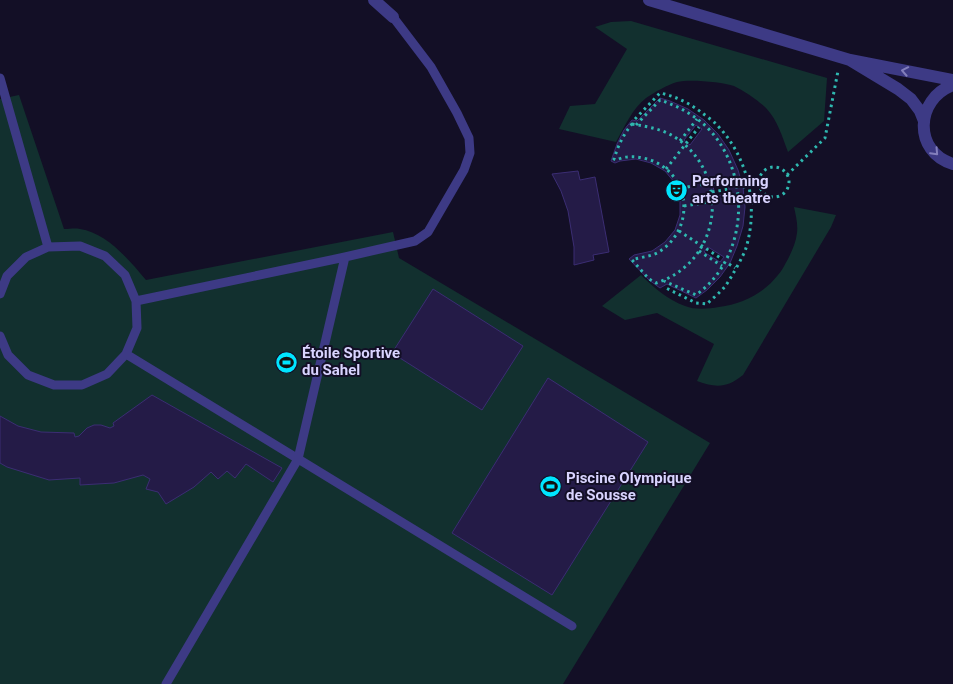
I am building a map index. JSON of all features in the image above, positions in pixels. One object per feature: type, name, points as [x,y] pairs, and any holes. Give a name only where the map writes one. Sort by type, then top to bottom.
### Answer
[{"type":"street","points":[[374,0],[393,17]]},
{"type":"street","points":[[649,0],[845,59],[953,80]]},
{"type":"street","points":[[845,59],[898,89],[911,99],[920,111],[924,121]]},
{"type":"street","points":[[953,85],[936,94],[926,110],[924,121],[925,136],[929,145],[941,158],[953,164]]},
{"type":"lane","points":[[136,300],[345,258],[415,241],[428,232],[464,170],[470,153],[469,138],[431,67],[393,17]]},
{"type":"lane","points":[[0,78],[48,247]]},
{"type":"lane","points":[[0,294],[7,276],[26,256],[48,247],[80,246],[105,256],[125,275],[136,300],[137,328],[126,354],[107,374],[82,385],[54,385],[28,375],[8,355],[0,336]]},
{"type":"lane","points":[[166,684],[298,459],[345,258]]},
{"type":"lane","points":[[126,354],[572,626]]},
{"type":"path","points":[[787,175],[825,138],[845,59]]},
{"type":"path","points":[[635,119],[660,93],[690,104],[705,118],[716,124],[735,148],[745,170],[749,186],[752,214],[746,249],[726,285],[707,304],[696,303],[666,288]]},
{"type":"path","points":[[636,125],[660,100],[684,110],[714,135],[724,150],[736,179],[739,197],[739,218],[736,236],[722,266],[712,280],[696,296],[664,280]]},
{"type":"path","points":[[680,141],[697,119]]},
{"type":"path","points":[[632,124],[656,128],[680,141],[696,156],[710,183],[713,202],[710,228],[699,252],[682,270],[656,283],[649,279],[632,260],[656,254],[669,245],[679,231],[684,218],[681,188],[672,174],[660,164],[644,158],[627,157],[614,159],[619,144],[632,124]]},
{"type":"path","points":[[666,169],[699,127]]},
{"type":"path","points":[[771,168],[780,169],[787,175],[789,185],[780,196],[771,197],[762,192],[759,177],[766,170],[771,168]]},
{"type":"path","points":[[681,188],[736,179]]},
{"type":"path","points":[[743,187],[759,184]]},
{"type":"path","points":[[712,192],[729,189]]},
{"type":"path","points":[[684,206],[739,197]]},
{"type":"path","points":[[679,231],[722,259]]},
{"type":"path","points":[[699,252],[722,266]]},
{"type":"path","points":[[729,264],[735,268]]},
{"type":"green space","points":[[631,21],[827,78],[824,121],[788,152],[774,118],[755,99],[734,86],[714,82],[690,81],[673,83],[641,102],[616,142],[559,129],[570,106],[595,104],[627,49],[595,27],[611,22]]},
{"type":"green space","name":"Étoile Sportive du Sahel","points":[[19,95],[64,229],[80,229],[99,236],[117,248],[146,280],[393,232],[399,258],[710,443],[563,684],[0,684],[0,99]]},
{"type":"green space","points":[[794,207],[836,215],[831,227],[743,375],[732,382],[716,386],[697,381],[714,344],[657,313],[625,320],[602,306],[641,275],[667,297],[685,306],[706,309],[728,306],[744,301],[766,288],[781,272],[795,243],[797,233]]},
{"type":"building","points":[[660,98],[688,109],[704,120],[718,134],[729,150],[738,170],[743,187],[745,207],[743,226],[737,246],[730,263],[720,277],[696,298],[667,284],[660,288],[649,280],[629,259],[634,255],[652,251],[665,242],[675,230],[680,215],[680,199],[675,183],[665,171],[651,163],[636,159],[615,163],[611,161],[624,130],[632,120],[637,121]],"holes":[[[696,125],[702,129],[690,145],[684,140]],[[728,183],[730,194],[715,196],[713,186]],[[708,247],[724,257],[720,262],[704,252]]]},
{"type":"building","points":[[578,171],[580,180],[595,177],[609,252],[593,255],[594,260],[574,265],[574,247],[568,211],[561,191],[552,174]]},
{"type":"building","points":[[433,289],[523,346],[482,410],[392,353]]},
{"type":"building","name":"Piscine Olympique de Sousse","points":[[548,378],[648,442],[552,595],[452,533]]},
{"type":"building","points":[[152,395],[282,468],[273,482],[246,464],[235,478],[227,471],[218,479],[211,472],[194,487],[166,504],[158,492],[146,489],[150,479],[143,475],[114,483],[80,485],[80,478],[49,480],[0,463],[0,416],[18,426],[41,432],[74,433],[75,437],[94,425],[110,428],[114,426],[113,423]]},
{"type":"place","name":"Performing arts theatre","points":[[676,190]]},
{"type":"place","name":"Étoile Sportive du Sahel","points":[[286,362]]},
{"type":"place","name":"Piscine Olympique de Sousse","points":[[550,487]]}]
